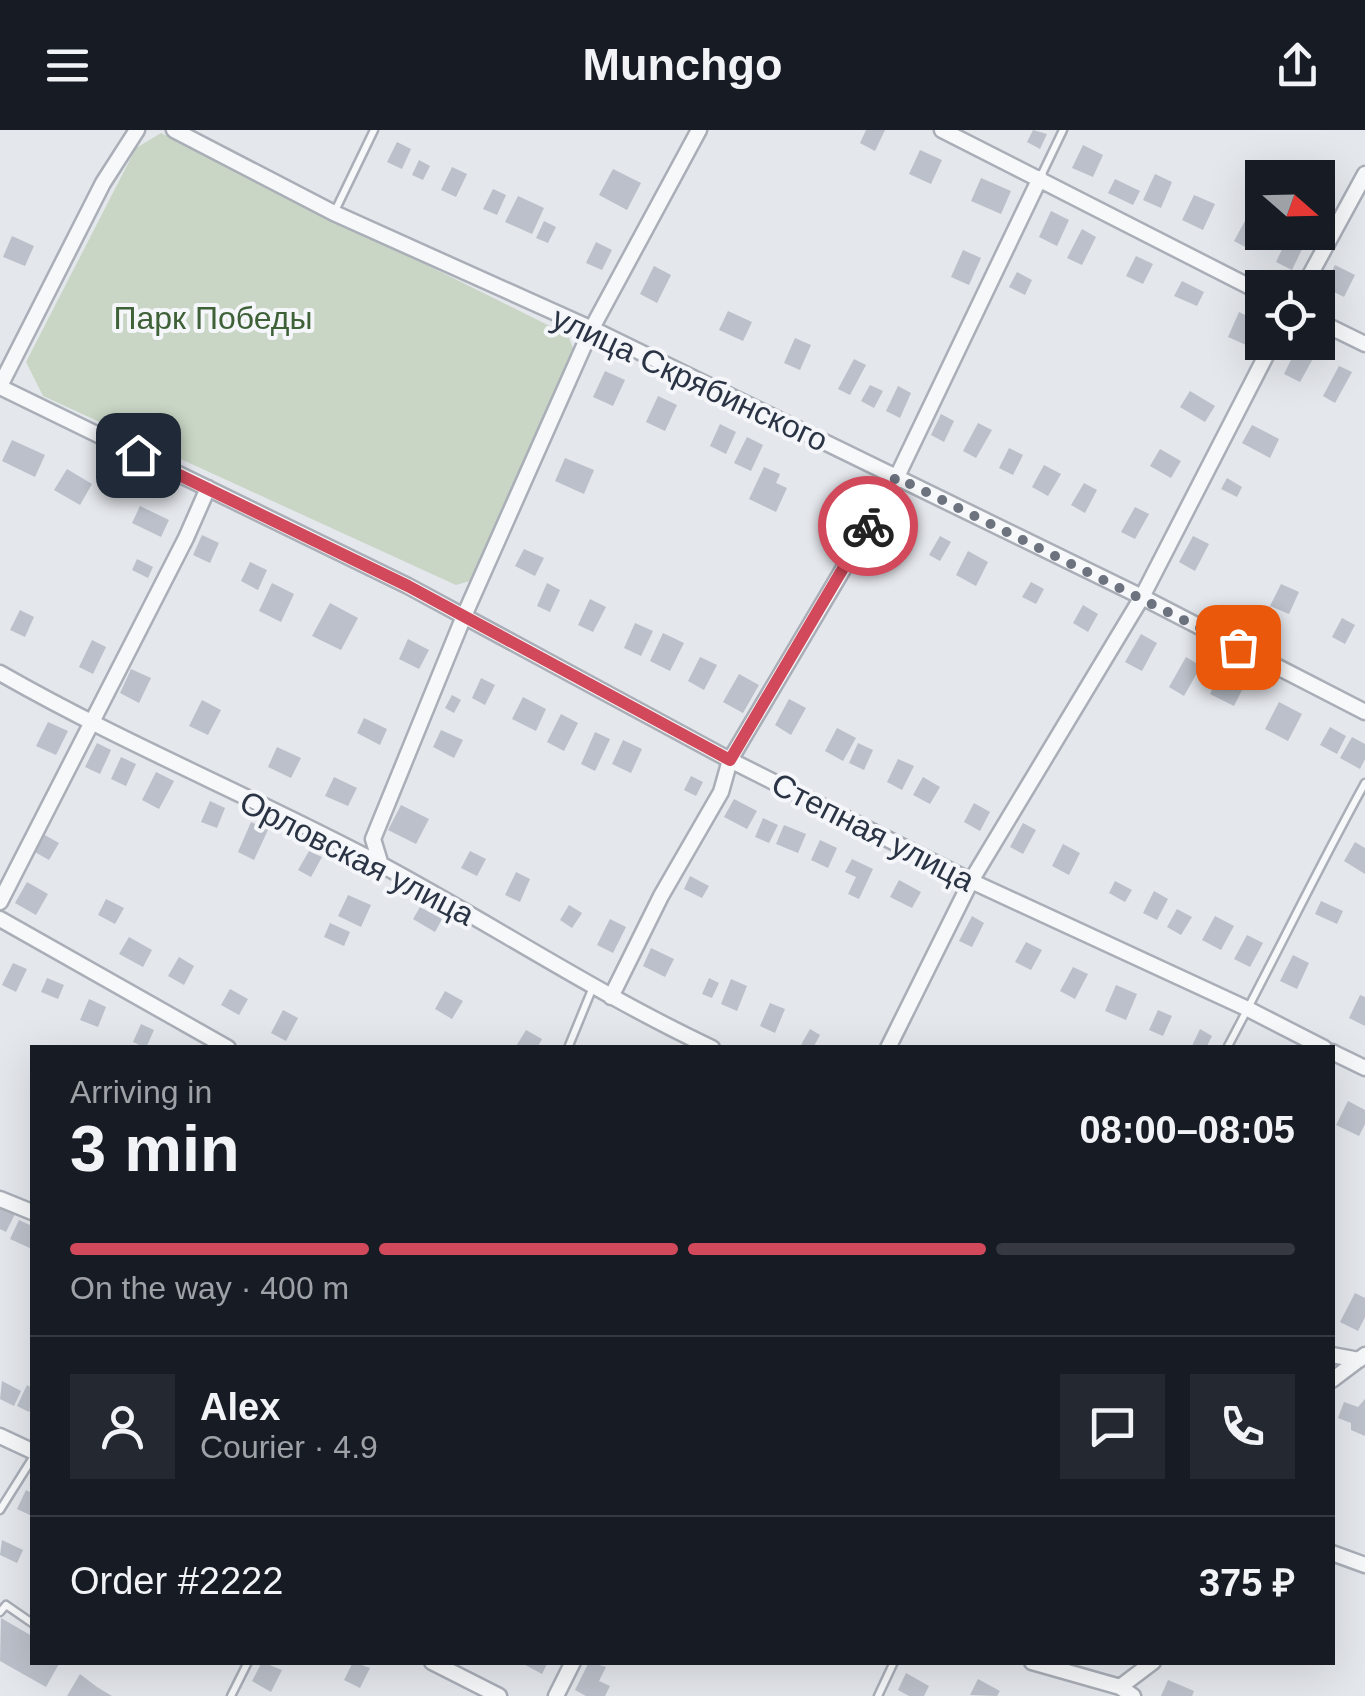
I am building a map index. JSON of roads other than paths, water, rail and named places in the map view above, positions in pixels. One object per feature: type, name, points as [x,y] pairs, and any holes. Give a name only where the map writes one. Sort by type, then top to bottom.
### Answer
[{"type":"street","points":[[0,386],[103,183],[138,130]]},
{"type":"street","name":"улица Скрябинского","points":[[174,130],[334,213],[591,330],[1142,597],[1365,712]]},
{"type":"street","points":[[381,865],[373,839],[464,616],[591,330],[699,130]]},
{"type":"street","points":[[942,130],[1245,284]]},
{"type":"street","points":[[1312,270],[1365,174]]},
{"type":"street","points":[[611,997],[661,896],[721,792],[730,760],[896,477],[1040,178]]},
{"type":"street","points":[[1335,329],[1365,344]]},
{"type":"street","points":[[889,1045],[971,881],[1142,597],[1265,360]]},
{"type":"street","name":"Степная улица","points":[[0,386],[464,616],[730,760],[971,881],[1248,1008],[1318,1045]]},
{"type":"street","points":[[0,902],[208,488]]},
{"type":"street","name":"Орловская улица","points":[[0,673],[89,724],[381,865],[611,997],[706,1045]]},
{"type":"street","points":[[0,919],[223,1045]]},
{"type":"street","points":[[1335,1053],[1365,1068]]},
{"type":"street","points":[[0,1199],[30,1211]]},
{"type":"street","points":[[1335,1354],[1362,1357]]},
{"type":"street","points":[[1335,1378],[1362,1357]]},
{"type":"street","points":[[0,1436],[30,1450]]},
{"type":"street","points":[[1335,1553],[1365,1565]]},
{"type":"street","points":[[438,1665],[499,1696]]},
{"type":"street","points":[[556,1696],[572,1665]]},
{"type":"street","points":[[1041,1665],[1126,1692],[1151,1665]]},
{"type":"lane","points":[[334,213],[374,130]]},
{"type":"lane","points":[[1040,178],[1063,130]]},
{"type":"lane","points":[[1230,1045],[1365,783]]},
{"type":"lane","points":[[569,1045],[594,986]]},
{"type":"lane","points":[[0,1510],[30,1462]]},
{"type":"lane","points":[[0,1612],[6,1605],[30,1622]]},
{"type":"lane","points":[[231,1696],[246,1665]]},
{"type":"lane","points":[[878,1696],[893,1665]]},
{"type":"park label","name":"Парк Победы","points":[[213,318]]}]
